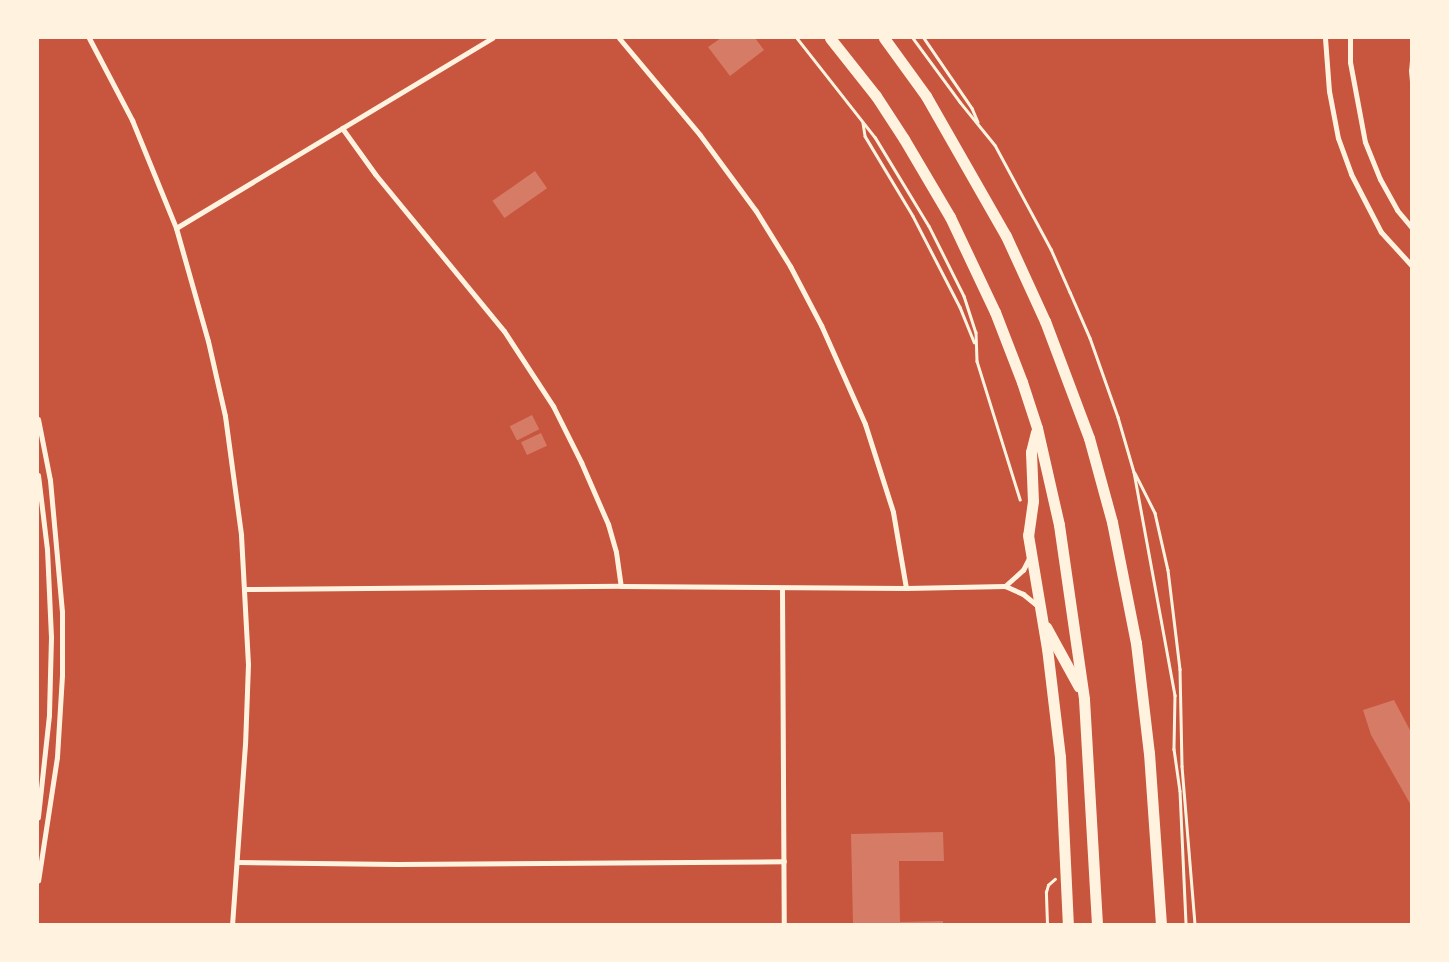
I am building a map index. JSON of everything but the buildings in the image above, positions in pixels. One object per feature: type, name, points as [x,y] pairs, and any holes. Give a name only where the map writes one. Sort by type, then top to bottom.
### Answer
[{"type":"main road","points":[[830,38],[876,96],[950,218],[995,312],[1022,382],[1036,428],[1059,525],[1084,699],[1097,924]]},
{"type":"main road","points":[[884,38],[926,96],[1006,236],[1045,321],[1089,438],[1112,522],[1136,643],[1150,753],[1161,924]]},
{"type":"main road","points":[[1036,428],[1030,459],[1033,501],[1028,535],[1042,619],[1060,757],[1068,924]]},
{"type":"main road","points":[[1042,619],[1084,699]]},
{"type":"street","points":[[89,38],[132,120],[176,228],[208,341],[225,416],[241,535],[248,664],[232,924]]},
{"type":"street","points":[[176,228],[492,38]]},
{"type":"street","points":[[619,38],[700,135],[756,211],[790,266],[821,325],[865,424],[893,512],[906,588]]},
{"type":"street","points":[[1325,38],[1329,91],[1338,138],[1351,174],[1382,232],[1412,266]]},
{"type":"street","points":[[1350,38],[1351,71],[1365,142],[1380,179],[1397,210],[1412,228]]},
{"type":"street","points":[[342,128],[375,174],[504,331],[548,397],[573,445],[608,524],[616,552],[621,586]]},
{"type":"street","points":[[38,419],[53,503],[62,612],[60,716],[52,794],[38,881]]},
{"type":"street","points":[[38,475],[51,613],[49,715],[38,817]]},
{"type":"street","points":[[1005,586],[1022,570],[1031,556]]},
{"type":"street","points":[[245,589],[621,586],[906,588],[1005,586],[1023,594],[1039,606]]},
{"type":"street","points":[[782,588],[784,924]]},
{"type":"street","points":[[41,793],[52,794]]},
{"type":"street","points":[[237,862],[397,864],[784,861]]},
{"type":"lane","points":[[1412,49],[1410,70],[1412,94]]},
{"type":"path","points":[[796,38],[863,122],[907,188],[945,257],[971,311],[976,332],[977,361],[1020,503]]},
{"type":"path","points":[[913,38],[995,145],[1051,250],[1070,292],[1090,338],[1118,417],[1134,472],[1175,695],[1174,749],[1180,791],[1186,924]]},
{"type":"path","points":[[924,38],[972,108],[979,123]]},
{"type":"path","points":[[863,122],[865,136],[913,216],[960,307],[975,344]]},
{"type":"path","points":[[1134,472],[1155,513],[1168,570],[1180,669],[1182,766],[1195,924]]},
{"type":"path","points":[[1047,924],[1046,892],[1048,885],[1054,879],[1066,876]]}]
